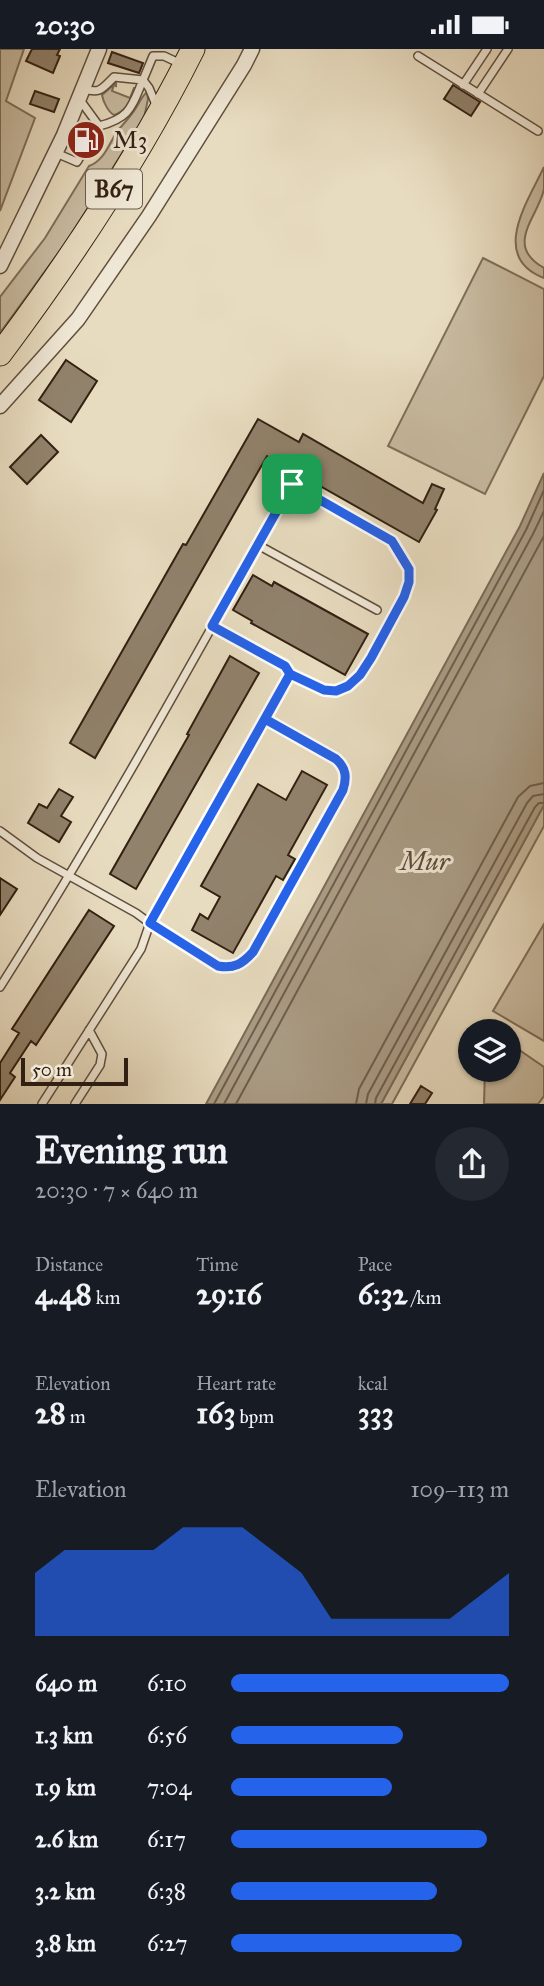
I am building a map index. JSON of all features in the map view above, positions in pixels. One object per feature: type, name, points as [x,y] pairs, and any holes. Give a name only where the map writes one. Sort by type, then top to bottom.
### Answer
[{"type":"main road","name":"B67","points":[[0,354],[116,185],[189,57]]},
{"type":"street","points":[[0,267],[56,153],[99,49]]},
{"type":"street","points":[[0,405],[78,319],[149,216],[244,65],[251,49]]},
{"type":"lane","points":[[463,85],[487,49]]},
{"type":"lane","points":[[478,94],[508,49]]},
{"type":"lane","points":[[56,153],[77,162],[99,126],[117,121],[131,109],[153,56],[189,57]]},
{"type":"lane","points":[[418,57],[538,131]]},
{"type":"lane","points":[[99,126],[82,94],[102,90],[114,77],[143,80],[159,113]]},
{"type":"lane","points":[[0,987],[43,920],[292,484],[392,541],[409,569],[409,582],[404,597],[371,658],[360,675],[348,686],[336,691],[324,690],[290,674],[285,666],[212,626]]},
{"type":"lane","points":[[258,545],[377,610]]},
{"type":"lane","points":[[42,1104],[141,949],[150,923],[290,674]]},
{"type":"lane","points":[[0,831],[37,857],[136,913],[218,966],[238,966],[253,952],[343,790],[346,780],[343,765],[336,759],[265,719]]},
{"type":"lane","points":[[75,1104],[100,1065],[102,1054],[89,1030]]},
{"type":"shaded area","points":[[0,49],[24,49],[6,101],[35,118],[0,211]]},
{"type":"shaded area","points":[[116,83],[112,91],[130,98],[136,88],[128,105],[114,115],[106,106],[102,95]]},
{"type":"shaded area","points":[[147,92],[144,118],[67,241],[0,333],[0,297],[45,238],[89,166],[103,155]]},
{"type":"shaded area","points":[[544,167],[544,189],[525,240],[526,250],[532,259],[544,268],[544,278],[528,269],[519,257],[516,243],[522,212]]},
{"type":"shaded area","points":[[483,258],[544,289],[544,376],[485,494],[388,446]]},
{"type":"shaded area","points":[[544,805],[544,826],[392,1104],[381,1104]]},
{"type":"shaded area","points":[[544,924],[544,1041],[521,1027],[521,1019],[507,1019],[493,1011]]},
{"type":"shaded area","points":[[521,1051],[544,1067],[544,1096],[538,1104],[484,1104],[485,1082],[521,1082]]},
{"type":"water","name":"Mur","points":[[544,473],[544,805],[381,1104],[206,1104],[520,526]]},
{"type":"building","points":[[32,49],[60,49],[53,73],[26,61]]},
{"type":"building","points":[[112,52],[143,63],[139,73],[108,63]]},
{"type":"building","points":[[453,85],[480,102],[471,116],[444,99]]},
{"type":"building","points":[[35,91],[59,99],[54,112],[30,104]]},
{"type":"building","points":[[66,360],[97,381],[71,422],[39,400]]},
{"type":"building","points":[[258,419],[299,442],[303,434],[423,503],[432,484],[444,489],[435,509],[437,510],[419,542],[267,456],[95,758],[70,743],[183,544],[186,545]]},
{"type":"building","points":[[41,435],[58,452],[27,484],[10,467]]},
{"type":"building","points":[[253,575],[272,586],[274,582],[368,634],[345,675],[251,623],[252,621],[233,610]]},
{"type":"building","points":[[230,656],[259,673],[136,889],[110,874],[189,735],[187,734]]},
{"type":"building","points":[[302,771],[327,785],[288,855],[295,859],[283,880],[276,876],[233,953],[192,930],[200,914],[208,919],[220,897],[201,886],[258,784],[286,800]]},
{"type":"building","points":[[59,789],[73,797],[61,816],[71,822],[59,842],[28,823],[39,804],[47,808]]},
{"type":"building","points":[[0,878],[17,889],[0,915]]},
{"type":"building","points":[[89,910],[114,926],[36,1045],[31,1041],[10,1073],[15,1077],[0,1100],[0,1063],[19,1033],[12,1029]]},
{"type":"building","points":[[421,1086],[432,1093],[425,1104],[410,1104]]},
{"type":"place","name":"M3","points":[[86,140]]},
{"type":"route","points":[[292,484],[212,626],[285,666],[290,674],[150,923],[218,966],[228,968],[238,966],[253,952],[343,790],[346,780],[343,765],[336,759],[265,719],[290,674],[324,690],[336,691],[348,686],[360,675],[404,597],[409,582],[409,569],[392,541],[292,484]]}]
